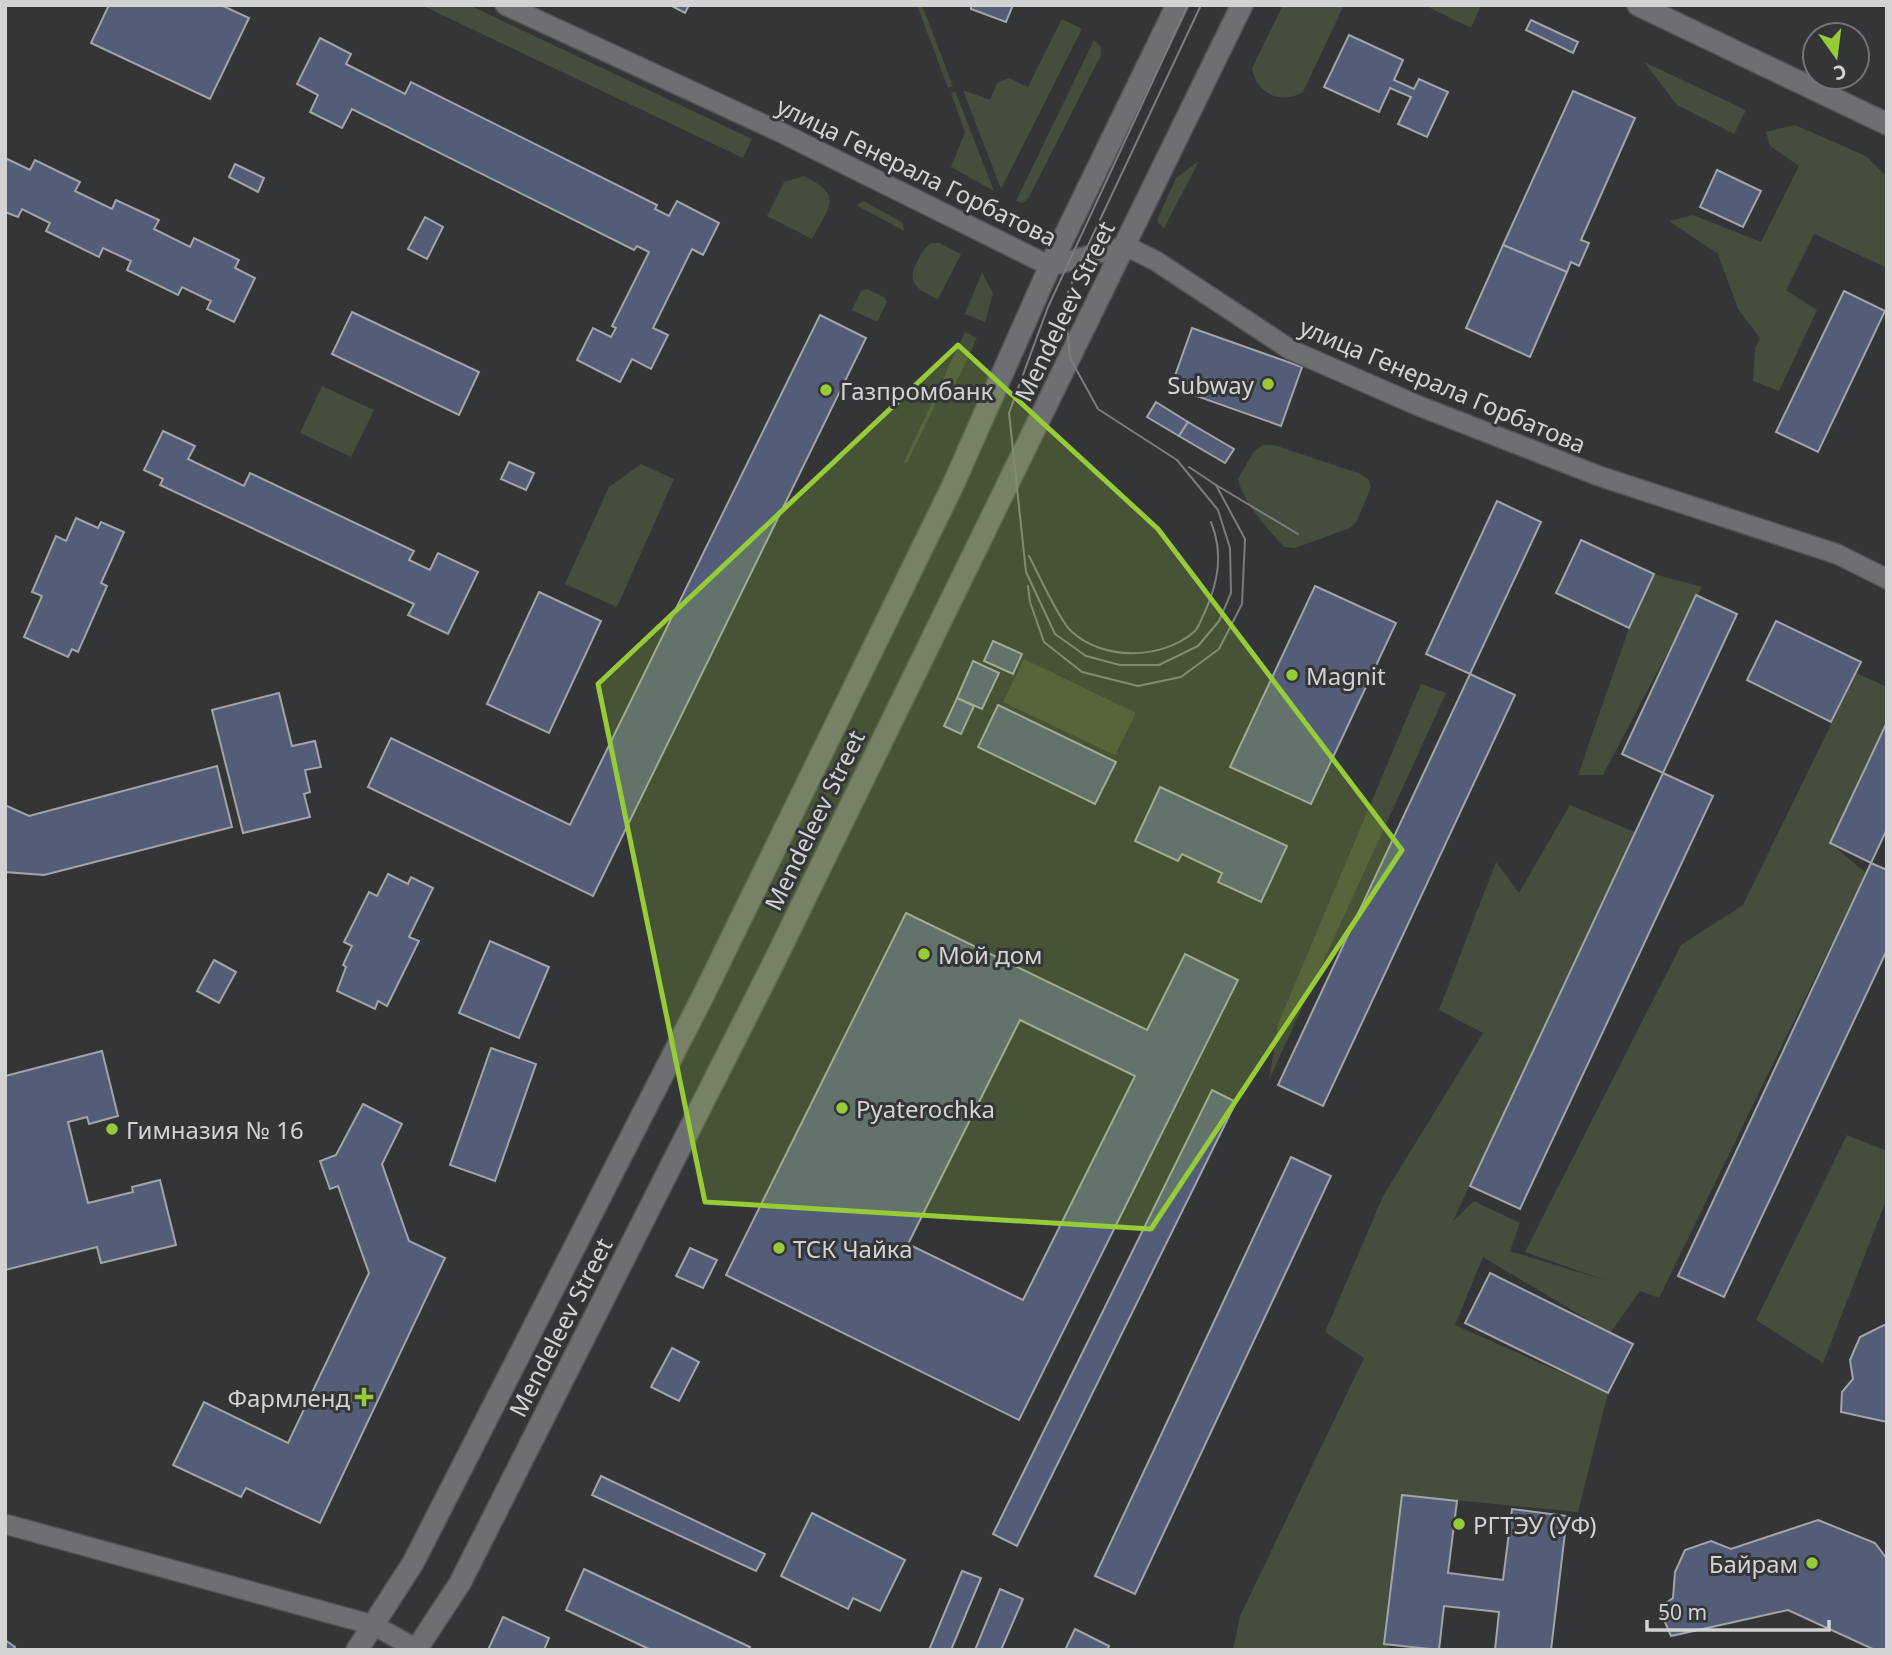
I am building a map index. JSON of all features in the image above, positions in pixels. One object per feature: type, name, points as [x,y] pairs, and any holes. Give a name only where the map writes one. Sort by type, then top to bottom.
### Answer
[{"type":"main road","name":"Mendeleev Street","points":[[356,1650],[414,1563],[703,996],[953,485],[1051,266],[1177,5]]},
{"type":"main road","name":"Mendeleev Street","points":[[417,1649],[460,1583],[760,990],[1242,5]]},
{"type":"main road","points":[[1638,5],[1887,124]]},
{"type":"street","name":"улица Генерала Горбатова","points":[[505,5],[778,131],[1051,266],[1126,246],[1156,261],[1291,350],[1329,367],[1419,406],[1599,476],[1837,554],[1887,579]]},
{"type":"street","points":[[5,1524],[373,1625],[417,1649]]},
{"type":"highlighted area","points":[[958,345],[1158,529],[1402,850],[1151,1229],[705,1202],[598,684]]},
{"type":"green space","points":[[421,5],[469,5],[752,139],[743,158]]},
{"type":"green space","points":[[917,5],[922,5],[953,86],[948,88]]},
{"type":"green space","points":[[1283,5],[1344,5],[1303,92],[1295,96],[1278,97],[1259,85],[1252,68]]},
{"type":"green space","points":[[1431,5],[1481,5],[1471,28],[1430,8]]},
{"type":"green space","points":[[1062,19],[1082,29],[1001,189],[963,90],[990,100],[997,83],[1009,78],[1028,87]]},
{"type":"green space","points":[[1094,40],[1101,47],[1101,55],[1029,197],[1023,203],[1016,201]]},
{"type":"green space","points":[[1644,62],[1746,110],[1734,134],[1677,105]]},
{"type":"green space","points":[[955,91],[994,191],[951,167],[965,132],[951,93]]},
{"type":"green space","points":[[1795,125],[1866,156],[1887,177],[1887,268],[1814,234],[1786,290],[1817,310],[1779,391],[1753,381],[1755,349],[1760,338],[1738,309],[1718,254],[1669,221],[1693,215],[1761,242],[1799,166],[1770,146],[1766,132]]},
{"type":"green space","points":[[1199,161],[1164,228],[1158,223],[1158,218],[1176,178]]},
{"type":"green space","points":[[804,176],[825,190],[830,202],[812,239],[767,216],[784,182]]},
{"type":"green space","points":[[864,201],[903,223],[904,231],[856,205]]},
{"type":"green space","points":[[931,243],[939,243],[961,254],[938,299],[920,289],[913,281],[920,256]]},
{"type":"green space","points":[[982,272],[993,294],[985,322],[965,314]]},
{"type":"green space","points":[[867,289],[884,297],[887,302],[877,322],[852,310],[861,291]]},
{"type":"green space","points":[[965,332],[977,338],[948,400],[939,397],[907,463],[904,462]]},
{"type":"green space","points":[[322,386],[374,410],[351,457],[300,433]]},
{"type":"green space","points":[[1263,445],[1274,445],[1358,473],[1368,479],[1371,487],[1357,521],[1350,528],[1295,548],[1284,547],[1251,506],[1238,479],[1254,451]]},
{"type":"green space","points":[[641,464],[674,479],[617,607],[565,584],[609,487]]},
{"type":"green space","points":[[1654,574],[1702,587],[1603,775],[1578,775],[1629,628]]},
{"type":"green space","points":[[1024,659],[1136,713],[1115,755],[1003,702]]},
{"type":"green space","points":[[1856,673],[1887,687],[1887,722],[1830,843],[1866,873],[1659,1298],[1640,1291],[1610,1333],[1483,1257],[1455,1325],[1608,1393],[1578,1512],[1402,1495],[1384,1643],[1392,1650],[1233,1650],[1240,1616],[1364,1358],[1325,1332],[1383,1196],[1483,1033],[1439,1010],[1496,862],[1519,893],[1570,805],[1635,832],[1453,1221],[1474,1201],[1520,1223],[1510,1251],[1607,1281],[1525,1252],[1681,945],[1743,905]]},
{"type":"green space","points":[[1421,684],[1446,693],[1269,1080],[1278,1024]]},
{"type":"green space","points":[[1847,1135],[1887,1151],[1887,1198],[1823,1363],[1756,1320]]},
{"type":"building","points":[[109,5],[221,5],[249,18],[210,99],[91,43]]},
{"type":"building","points":[[670,5],[689,5],[685,13]]},
{"type":"building","points":[[971,5],[1013,5],[1006,22],[971,9]]},
{"type":"building","points":[[1531,20],[1578,42],[1573,53],[1526,30]]},
{"type":"building","points":[[1349,35],[1403,60],[1394,80],[1414,89],[1419,79],[1448,92],[1427,137],[1398,124],[1411,97],[1390,88],[1379,112],[1324,87]]},
{"type":"building","points":[[320,38],[351,54],[346,64],[405,94],[411,82],[657,205],[655,209],[669,216],[677,201],[719,223],[703,255],[692,249],[653,328],[668,335],[651,369],[632,359],[620,382],[577,360],[593,328],[611,337],[616,328],[612,326],[649,252],[637,246],[634,250],[352,109],[342,128],[310,112],[318,95],[297,84]]},
{"type":"building","points":[[1573,91],[1635,118],[1581,240],[1589,243],[1579,266],[1571,262],[1567,272],[1503,245]]},
{"type":"building","points":[[778,111],[786,114],[781,124],[774,120]]},
{"type":"building","points":[[5,158],[30,170],[35,160],[80,182],[75,191],[112,209],[116,200],[159,220],[154,229],[190,247],[194,238],[239,260],[235,268],[255,278],[234,322],[207,309],[211,301],[182,287],[178,295],[127,270],[131,261],[103,248],[99,257],[46,231],[50,223],[22,209],[18,217],[5,212]]},
{"type":"building","points":[[235,164],[264,178],[258,192],[229,177]]},
{"type":"building","points":[[1717,170],[1761,191],[1743,227],[1700,207]]},
{"type":"building","points":[[425,217],[443,227],[427,259],[408,249]]},
{"type":"building","points":[[1503,245],[1567,272],[1530,357],[1466,328]]},
{"type":"building","points":[[1844,291],[1885,311],[1818,452],[1776,432]]},
{"type":"building","points":[[352,312],[479,372],[459,415],[332,354]]},
{"type":"building","points":[[820,315],[866,338],[593,896],[368,787],[391,738],[570,825]]},
{"type":"building","points":[[1192,328],[1302,367],[1281,426],[1171,387]]},
{"type":"building","points":[[1156,402],[1188,422],[1179,436],[1147,417]]},
{"type":"building","points":[[1188,422],[1234,449],[1225,463],[1179,436]]},
{"type":"building","points":[[163,431],[195,446],[188,459],[244,486],[250,473],[414,551],[409,560],[430,570],[438,553],[478,572],[448,634],[408,615],[414,604],[160,485],[163,479],[144,470]]},
{"type":"building","points":[[509,462],[534,473],[526,490],[501,479]]},
{"type":"building","points":[[1497,501],[1541,522],[1470,674],[1426,654]]},
{"type":"building","points":[[76,518],[98,528],[101,522],[124,532],[101,583],[107,586],[78,652],[72,649],[68,657],[24,637],[42,596],[32,592],[56,536],[66,541]]},
{"type":"building","points":[[1581,540],[1654,574],[1629,628],[1556,593]]},
{"type":"building","points":[[1315,586],[1396,623],[1311,804],[1230,767]]},
{"type":"building","points":[[539,592],[601,621],[549,733],[487,704]]},
{"type":"building","points":[[1696,595],[1737,614],[1663,773],[1622,754]]},
{"type":"building","points":[[1776,621],[1861,662],[1831,722],[1747,680]]},
{"type":"building","points":[[993,641],[1022,654],[1013,674],[984,661]]},
{"type":"building","points":[[973,661],[999,673],[982,709],[957,698]]},
{"type":"building","points":[[1470,674],[1515,695],[1323,1106],[1278,1085]]},
{"type":"building","points":[[279,693],[292,746],[315,741],[321,767],[305,770],[310,792],[304,794],[310,817],[243,833],[212,710]]},
{"type":"building","points":[[957,698],[974,706],[961,734],[944,726]]},
{"type":"building","points":[[998,705],[1116,762],[1095,804],[978,747]]},
{"type":"building","points":[[1887,722],[1887,829],[1871,863],[1830,843]]},
{"type":"building","points":[[217,766],[232,827],[44,875],[5,872],[5,805],[29,816]]},
{"type":"building","points":[[1663,773],[1713,796],[1520,1209],[1470,1186]]},
{"type":"building","points":[[1160,787],[1287,846],[1261,902],[1218,882],[1222,873],[1182,854],[1178,861],[1135,841]]},
{"type":"building","points":[[1871,863],[1887,870],[1887,950],[1724,1297],[1678,1276]]},
{"type":"building","points":[[388,874],[408,884],[411,877],[433,888],[409,937],[419,941],[387,1006],[378,1001],[375,1009],[337,991],[346,967],[343,965],[352,946],[344,942],[369,892],[377,896]]},
{"type":"building","points":[[906,913],[1147,1030],[1185,954],[1238,980],[1019,1420],[726,1275]],"holes":[[[1020,1020],[1135,1076],[1023,1300],[908,1244]]]},
{"type":"building","points":[[490,941],[549,967],[519,1038],[459,1013]]},
{"type":"building","points":[[214,960],[236,972],[219,1003],[197,991]]},
{"type":"building","points":[[491,1048],[536,1064],[495,1181],[450,1165]]},
{"type":"building","points":[[102,1051],[118,1116],[89,1124],[87,1117],[68,1122],[88,1203],[133,1192],[132,1187],[160,1180],[176,1245],[101,1263],[97,1247],[5,1270],[5,1076]]},
{"type":"building","points":[[1212,1090],[1236,1102],[1017,1546],[993,1534]]},
{"type":"building","points":[[363,1104],[402,1124],[382,1164],[409,1241],[445,1258],[320,1523],[246,1488],[241,1497],[173,1465],[204,1402],[288,1443],[369,1273],[338,1186],[330,1189],[320,1161],[336,1155]]},
{"type":"building","points":[[1291,1157],[1331,1176],[1135,1594],[1095,1576]]},
{"type":"building","points":[[690,1248],[717,1260],[703,1288],[676,1276]]},
{"type":"building","points":[[1490,1273],[1633,1344],[1608,1393],[1465,1323]]},
{"type":"building","points":[[1887,1326],[1887,1422],[1841,1412],[1842,1392],[1853,1379],[1850,1360],[1860,1337]]},
{"type":"building","points":[[672,1348],[699,1362],[679,1401],[651,1387]]},
{"type":"building","points":[[601,1476],[765,1554],[756,1571],[592,1495]]},
{"type":"building","points":[[1402,1495],[1457,1501],[1448,1573],[1503,1580],[1512,1509],[1567,1516],[1551,1650],[1495,1650],[1499,1612],[1444,1606],[1439,1650],[1384,1644]]},
{"type":"building","points":[[812,1513],[905,1560],[880,1611],[853,1598],[848,1609],[781,1576]]},
{"type":"building","points":[[1818,1520],[1875,1543],[1887,1559],[1887,1650],[1875,1650],[1788,1610],[1671,1636],[1659,1608],[1673,1598],[1675,1572],[1685,1550],[1711,1541],[1731,1549]]},
{"type":"building","points":[[584,1569],[750,1647],[748,1650],[651,1650],[566,1610]]},
{"type":"building","points":[[962,1571],[981,1578],[951,1650],[929,1650]]},
{"type":"building","points":[[1000,1589],[1023,1599],[1001,1650],[975,1650]]},
{"type":"building","points":[[503,1617],[549,1638],[544,1650],[488,1650]]},
{"type":"building","points":[[1075,1629],[1109,1646],[1107,1650],[1065,1650]]},
{"type":"building","points":[[5,1640],[15,1647],[13,1650],[5,1650]]},
{"type":"tram line","points":[[1188,5],[1048,307],[1009,413],[1026,572],[1055,634],[1086,656],[1120,665],[1159,665],[1198,646],[1219,621],[1231,593],[1230,548],[1218,510],[1177,460],[1098,409],[1070,358],[1065,300],[1201,5]]},
{"type":"tram line","points":[[1028,586],[1030,602],[1044,642],[1082,672],[1138,686],[1181,677],[1219,649],[1242,604],[1245,539],[1216,485],[1189,467]]},
{"type":"tram line","points":[[1216,485],[1298,534]]},
{"type":"tram line","points":[[1029,556],[1055,607],[1071,631],[1099,648],[1115,652],[1149,652],[1181,641],[1199,626],[1213,591],[1218,568],[1217,546],[1211,522]]},
{"type":"place","name":"Subway","points":[[1268,384]]},
{"type":"place","name":"Газпромбанк","points":[[826,390]]},
{"type":"place","name":"Magnit","points":[[1292,675]]},
{"type":"place","name":"Мой дом","points":[[924,954]]},
{"type":"place","name":"Pyaterochka","points":[[842,1108]]},
{"type":"place","name":"Гимназия № 16","points":[[112,1129]]},
{"type":"place","name":"ТСК Чайка","points":[[779,1248]]},
{"type":"place","name":"Фармленд","points":[[364,1397]]},
{"type":"place","name":"РГТЭУ (УФ)","points":[[1459,1524]]},
{"type":"place","name":"Байрам","points":[[1812,1563]]}]
